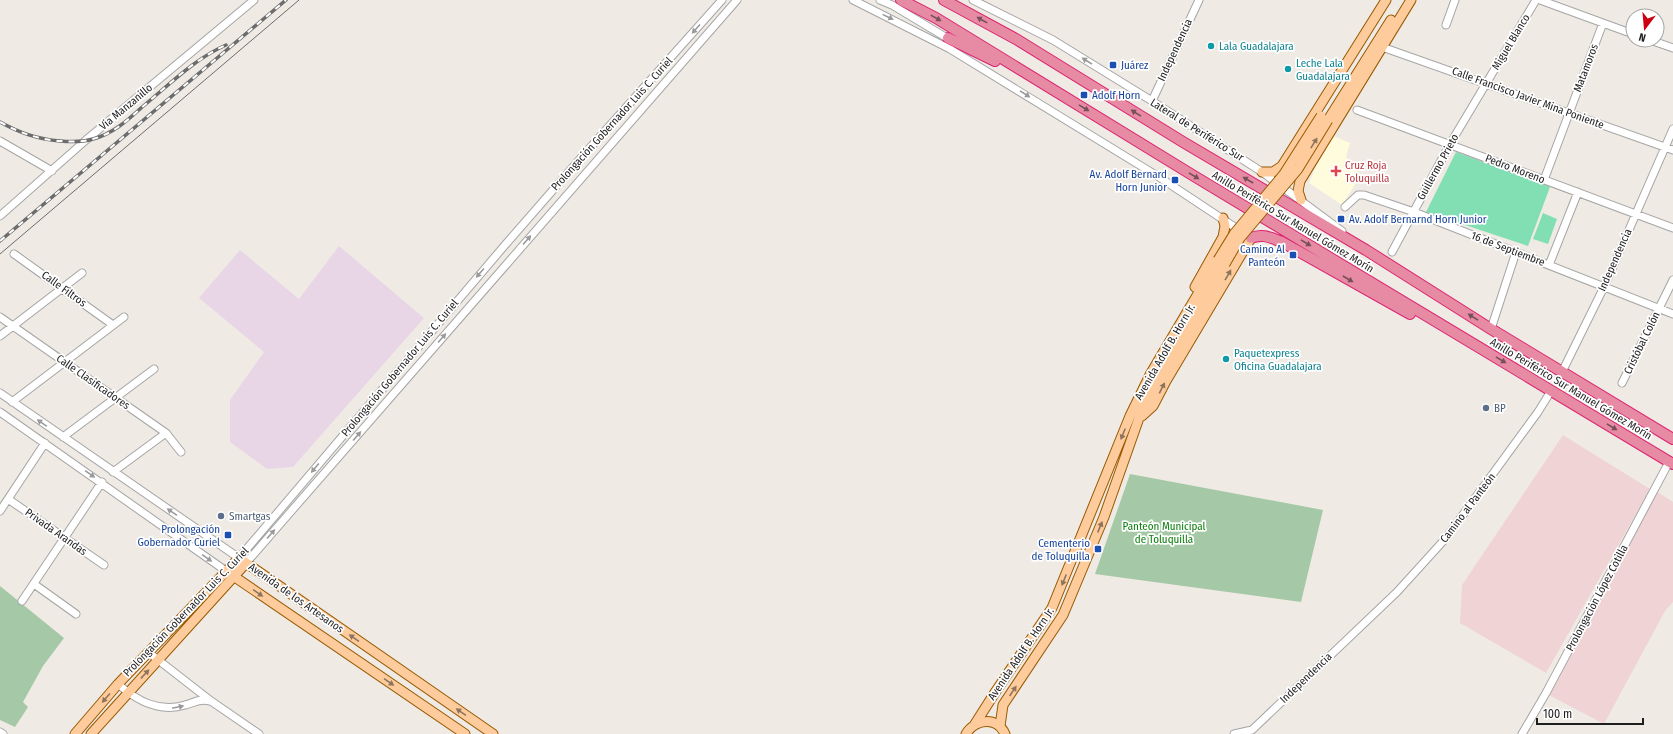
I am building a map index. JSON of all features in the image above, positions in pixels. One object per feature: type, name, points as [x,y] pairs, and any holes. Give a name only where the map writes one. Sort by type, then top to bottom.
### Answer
[{"type":"highway","name":"Anillo Periférico Sur Manuel Gómez Morín","points":[[902,0],[936,18],[1671,463]]},
{"type":"highway","name":"Anillo Periférico Sur Manuel Gómez Morín","points":[[944,0],[1016,39],[1183,142],[1366,250],[1491,329],[1673,439]]},
{"type":"highway","points":[[948,38],[1050,88]]},
{"type":"highway","points":[[1251,238],[1266,236],[1282,242],[1412,314],[1455,333]]},
{"type":"main road","points":[[1262,172],[1278,170],[1292,151],[1386,0]]},
{"type":"main road","name":"Avenida Adolf B. Horn Jr.","points":[[966,734],[970,728],[976,724],[996,691],[1052,608],[1134,417],[1158,378],[1222,262],[1240,238],[1298,169],[1325,118],[1393,0]]},
{"type":"main road","name":"Avenida Adolf B. Horn Jr.","points":[[1325,118],[1404,0]]},
{"type":"main road","points":[[1301,200],[1298,186],[1411,0]]},
{"type":"main road","points":[[1310,122],[1329,134]]},
{"type":"main road","points":[[1292,151],[1291,158],[1295,165],[1302,167],[1312,162]]},
{"type":"main road","points":[[1223,218],[1225,230],[1220,243],[1132,396],[1134,417],[1153,406],[1240,254],[1251,238]]},
{"type":"main road","points":[[1220,243],[1232,245],[1240,254]]},
{"type":"main road","name":"Avenida Adolf B. Horn Jr.","points":[[1003,730],[1003,705],[1063,615],[1104,517],[1134,417]]},
{"type":"main road","name":"Prolongación Gobernador Luis C. Curiel","points":[[91,734],[158,660],[242,561]]},
{"type":"main road","name":"Avenida de los Artesanos","points":[[242,561],[493,734]]},
{"type":"main road","name":"Prolongación Gobernador Luis C. Curiel","points":[[75,734],[148,652],[230,574]]},
{"type":"main road","name":"Avenida de los Artesanos","points":[[230,574],[465,734]]},
{"type":"main road","points":[[976,724],[988,721],[1003,730]]},
{"type":"street","name":"Via Manzanillo","points":[[0,216],[86,140],[254,0]]},
{"type":"street","name":"Prolongación Gobernador Luis C. Curiel","points":[[242,561],[501,249],[722,0]]},
{"type":"street","name":"Prolongación Gobernador Luis C. Curiel","points":[[242,561],[737,0]]},
{"type":"street","points":[[853,0],[950,49],[992,74],[1159,177],[1251,238]]},
{"type":"street","points":[[880,0],[948,38],[992,74]]},
{"type":"street","points":[[973,0],[1008,17]]},
{"type":"street","points":[[983,0],[1008,17]]},
{"type":"street","name":"Independencia","points":[[1152,101],[1199,0]]},
{"type":"street","points":[[1446,25],[1455,0]]},
{"type":"street","name":"Miguel Blanco","points":[[1486,83],[1536,0]]},
{"type":"street","points":[[1540,0],[1625,31]]},
{"type":"street","name":"Lateral de Periférico Sur","points":[[1008,17],[1052,40],[1152,101],[1262,172],[1366,250]]},
{"type":"street","name":"Matamoros","points":[[1544,180],[1603,23]]},
{"type":"street","name":"Calle Francisco Javier Mina Poniente","points":[[1382,47],[1673,150]]},
{"type":"street","name":"Guillermo Prieto","points":[[1392,252],[1450,144],[1486,83]]},
{"type":"street","name":"Pedro Moreno","points":[[1357,110],[1673,228]]},
{"type":"street","name":"Independencia","points":[[1562,372],[1604,287],[1673,129]]},
{"type":"street","points":[[2,145],[52,171]]},
{"type":"street","points":[[1549,265],[1578,192]]},
{"type":"street","name":"16 de Septiembre","points":[[1345,207],[1361,194],[1414,212],[1673,314]]},
{"type":"street","points":[[1491,329],[1516,252]]},
{"type":"street","name":"Calle Filtros","points":[[14,254],[113,325]]},
{"type":"street","points":[[0,336],[82,273]]},
{"type":"street","name":"Cristóbal Colón","points":[[1622,383],[1673,280]]},
{"type":"street","name":"Calle Clasificadores","points":[[0,317],[166,433],[180,452]]},
{"type":"street","points":[[12,402],[124,317]]},
{"type":"street","points":[[63,437],[154,369]]},
{"type":"street","name":"Camino al Panteón","points":[[1373,614],[1398,592],[1446,538],[1538,412],[1551,391]]},
{"type":"street","name":"Avenida de los Artesanos","points":[[0,394],[242,561]]},
{"type":"street","name":"Avenida de los Artesanos","points":[[0,412],[102,482],[230,574]]},
{"type":"street","points":[[113,472],[166,433]]},
{"type":"street","points":[[0,511],[45,443]]},
{"type":"street","points":[[69,459],[77,447]]},
{"type":"street","name":"Prolongación López Cotilla","points":[[1522,734],[1550,686],[1671,463]]},
{"type":"street","points":[[22,601],[102,482]]},
{"type":"street","name":"Privada Arandas","points":[[8,499],[104,565]]},
{"type":"street","points":[[34,584],[76,614]]},
{"type":"street","name":"Independencia","points":[[1234,734],[1252,730],[1373,614]]},
{"type":"street","points":[[148,652],[211,701],[259,734]]},
{"type":"street","points":[[118,684],[143,702],[160,708],[179,707],[201,700],[211,701]]},
{"type":"street","points":[[244,734],[248,727]]},
{"type":"shaded area","name":"Cruz Roja Toluquilla","points":[[1333,136],[1350,143],[1346,157],[1361,175],[1342,205],[1309,183],[1316,166]]},
{"type":"shaded area","points":[[339,246],[424,318],[293,467],[267,469],[230,442],[230,400],[264,352],[199,298],[240,250],[299,299]]},
{"type":"shaded area","points":[[1563,435],[1650,489],[1546,673],[1460,623],[1462,585]]},
{"type":"shaded area","points":[[1656,491],[1673,502],[1673,602],[1665,611],[1604,724],[1549,695]]},
{"type":"green space","points":[[1456,152],[1550,187],[1528,246],[1426,212]]},
{"type":"green space","points":[[1543,213],[1557,219],[1548,244],[1533,239]]},
{"type":"green space","name":"Panteón Municipal de Toluquilla","points":[[1130,474],[1323,510],[1301,602],[1095,574]]},
{"type":"green space","points":[[0,586],[64,638],[43,666],[23,702],[28,707],[15,727],[0,720]]},
{"type":"tram line","points":[[0,254],[299,0]]},
{"type":"railway","points":[[0,241],[286,0]]},
{"type":"railway","points":[[0,122],[29,135],[44,139],[68,142],[89,140],[100,137],[125,122],[192,65],[226,45]]},
{"type":"place","name":"Lala Guadalajara","points":[[1211,46]]},
{"type":"place","name":"Juárez","points":[[1113,65]]},
{"type":"place","name":"Leche Lala Guadalajara","points":[[1288,69]]},
{"type":"place","name":"Adolf Horn","points":[[1084,95]]},
{"type":"place","name":"Cruz Roja Toluquilla","points":[[1336,171]]},
{"type":"place","name":"Av. Adolf Bernard Horn Junior","points":[[1175,180]]},
{"type":"place","name":"Av. Adolf Bernarnd Horn Junior","points":[[1341,219]]},
{"type":"place","name":"Camino Al Panteón","points":[[1293,255]]},
{"type":"place","name":"Paquetexpress Oficina Guadalajara","points":[[1226,359]]},
{"type":"place","name":"BP","points":[[1486,408]]},
{"type":"place","name":"Smartgas","points":[[221,516]]},
{"type":"place","name":"Prolongación Gobernador Curiel","points":[[228,535]]},
{"type":"place","name":"Cementerio de Toluquilla","points":[[1098,549]]}]
